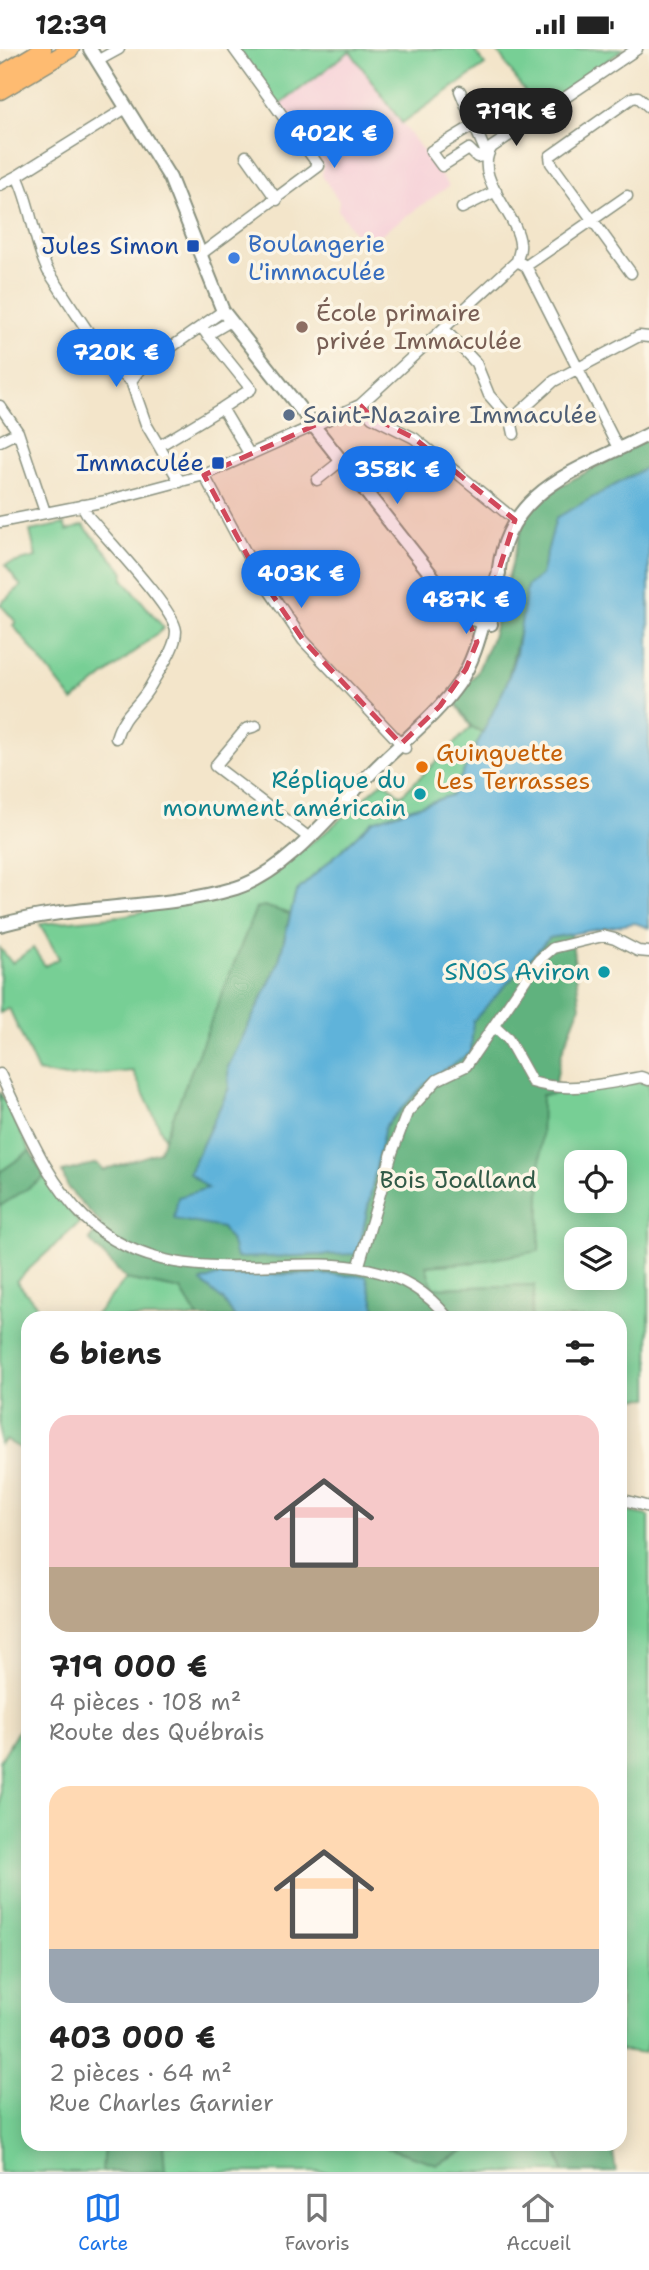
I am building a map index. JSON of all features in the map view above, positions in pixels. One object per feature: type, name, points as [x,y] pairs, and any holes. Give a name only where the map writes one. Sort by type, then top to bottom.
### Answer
[{"type":"highway","points":[[0,75],[43,49]]},
{"type":"highway","points":[[0,91],[71,49]]},
{"type":"street","points":[[90,49],[170,178],[227,316],[464,614],[480,645]]},
{"type":"street","points":[[97,61],[119,49]]},
{"type":"street","points":[[201,254],[319,166],[234,49]]},
{"type":"street","points":[[469,149],[477,157],[487,155],[525,123],[637,49]]},
{"type":"street","points":[[460,91],[487,155],[496,191],[517,231],[522,263],[619,450]]},
{"type":"street","points":[[631,273],[551,163],[550,156],[632,98],[638,97],[649,107]]},
{"type":"street","points":[[0,185],[126,109]]},
{"type":"street","points":[[474,125],[431,151],[442,166],[480,142]]},
{"type":"street","points":[[246,156],[277,199]]},
{"type":"street","points":[[16,176],[28,199],[42,260],[106,357],[121,375],[131,381],[146,424],[180,482]]},
{"type":"street","points":[[462,208],[496,191]]},
{"type":"street","points":[[0,522],[204,475],[312,424],[360,405],[522,263],[592,221],[627,196]]},
{"type":"street","points":[[131,381],[140,369],[227,316]]},
{"type":"street","points":[[445,330],[476,363],[489,394],[510,420],[514,434]]},
{"type":"street","points":[[159,446],[251,389],[205,331]]},
{"type":"street","points":[[510,420],[554,381],[639,336],[649,337]]},
{"type":"street","points":[[360,405],[372,417],[414,439],[515,520]]},
{"type":"street","points":[[0,406],[18,432],[45,512]]},
{"type":"street","points":[[222,408],[250,455]]},
{"type":"street","points":[[0,441],[18,432]]},
{"type":"street","points":[[334,811],[385,768],[459,683],[480,645],[515,520],[523,508],[544,489],[649,435]]},
{"type":"street","points":[[317,480],[341,461]]},
{"type":"street","points":[[204,475],[254,568],[303,640],[403,746]]},
{"type":"street","points":[[82,505],[88,516],[168,611],[176,633],[173,645],[148,691],[120,722],[116,738]]},
{"type":"street","points":[[464,614],[486,621]]},
{"type":"street","points":[[256,726],[246,729],[215,766],[307,837]]},
{"type":"street","points":[[0,925],[50,913],[187,900],[239,887],[266,873],[403,746]]},
{"type":"street","points":[[359,1265],[392,1153],[407,1113],[437,1080],[466,1066],[539,960],[553,948],[603,936],[638,951],[649,952]]},
{"type":"street","points":[[495,1027],[508,1039],[532,1081],[548,1087],[569,1087],[641,1077],[649,1080]]},
{"type":"street","points":[[0,1075],[65,1195],[82,1215],[122,1246],[147,1257],[185,1265],[359,1265],[395,1276],[420,1289],[441,1311]]},
{"type":"street","points":[[627,1501],[649,1507]]},
{"type":"highlighted area","points":[[360,405],[372,417],[414,438],[515,520],[485,613],[464,610],[477,642],[466,669],[440,706],[401,744],[303,640],[254,568],[204,475]]},
{"type":"shaded area","points":[[349,51],[449,186],[364,246],[338,210],[339,201],[322,176],[323,165],[278,106]]},
{"type":"green space","points":[[237,49],[473,49],[485,65],[402,123],[350,51],[278,106]]},
{"type":"green space","points":[[496,49],[624,49],[537,110]]},
{"type":"green space","points":[[649,438],[649,466],[556,519],[541,575],[522,621],[506,685],[483,733],[472,727],[453,699],[477,673],[492,638],[524,519],[544,495]]},
{"type":"green space","points":[[649,466],[556,519],[506,685],[452,795],[373,821],[296,892],[278,965],[256,908],[166,1141],[133,1071],[66,1077],[38,1072],[9,1008],[0,1013],[0,948],[12,963],[33,948],[45,966],[59,958],[40,924],[121,916],[234,894],[322,835],[384,781],[401,796],[471,727],[453,699],[477,673],[492,638],[524,519]]},
{"type":"green space","points":[[64,524],[67,531],[83,525],[124,572],[123,579],[164,628],[73,701],[13,625],[16,622],[0,604],[21,586],[5,565],[36,557],[30,531]]},
{"type":"green space","name":"Bois Joalland","points":[[264,906],[290,914],[278,965],[228,1067],[229,1088],[189,1173],[209,1188],[222,1228],[232,1243],[358,1254],[385,1126],[426,1083],[452,1068],[472,1021],[549,938],[571,933],[580,1006],[562,1052],[553,1094],[542,1095],[539,1251],[475,1262],[426,1266],[433,1288],[535,1285],[532,1311],[376,1311],[366,1276],[260,1273],[202,1281],[224,1301],[230,1311],[194,1311],[181,1290],[126,1279],[89,1240],[101,1224],[68,1188],[62,1172],[97,1163],[103,1170],[159,1152],[256,908]]},
{"type":"green space","points":[[642,1082],[649,1085],[649,1398],[627,1399],[627,1311],[532,1311],[535,1285],[433,1288],[425,1266],[475,1262],[502,1256],[542,1095]]},
{"type":"green space","points":[[0,1092],[30,1151],[0,1172]]},
{"type":"green space","points":[[30,1151],[45,1177],[0,1206],[0,1172]]},
{"type":"green space","points":[[45,1177],[79,1223],[16,1281],[41,1311],[21,1311],[21,1449],[6,1440],[0,1445],[0,1206]]},
{"type":"green space","points":[[126,1279],[181,1290],[194,1311],[99,1311]]},
{"type":"green space","points":[[627,1511],[649,1516],[649,2035],[645,2053],[627,2051]]},
{"type":"green space","points":[[21,1726],[21,2151],[397,2151],[437,2164],[464,2151],[558,2151],[563,2172],[0,2172],[0,1761]]},
{"type":"green space","points":[[104,2151],[164,2151],[165,2171],[102,2172]]},
{"type":"green space","points":[[397,2151],[464,2151],[437,2164]]},
{"type":"green space","points":[[558,2151],[613,2151],[616,2172],[563,2172]]},
{"type":"water","points":[[649,466],[649,928],[635,923],[549,938],[473,1021],[471,1052],[426,1083],[385,1126],[358,1254],[236,1258],[232,1243],[222,1228],[174,1219],[178,1197],[208,1188],[189,1173],[229,1088],[228,1067],[278,965],[296,892],[373,821],[452,795],[506,685],[516,654],[527,586],[541,575],[556,518]]},
{"type":"water","points":[[216,1276],[366,1276],[376,1311],[230,1311],[224,1301],[201,1282]]},
{"type":"place","name":"Jules Simon","points":[[193,246]]},
{"type":"place","name":"Boulangerie L'immaculée","points":[[234,258]]},
{"type":"place","name":"École primaire privée Immaculée","points":[[302,327]]},
{"type":"place","name":"Saint-Nazaire Immaculée","points":[[289,415]]},
{"type":"place","name":"Immaculée","points":[[218,463]]},
{"type":"place","name":"Guinguette Les Terrasses","points":[[422,767]]},
{"type":"place","name":"Réplique du monument américain","points":[[420,794]]},
{"type":"place","name":"SNOS Aviron","points":[[604,972]]}]
